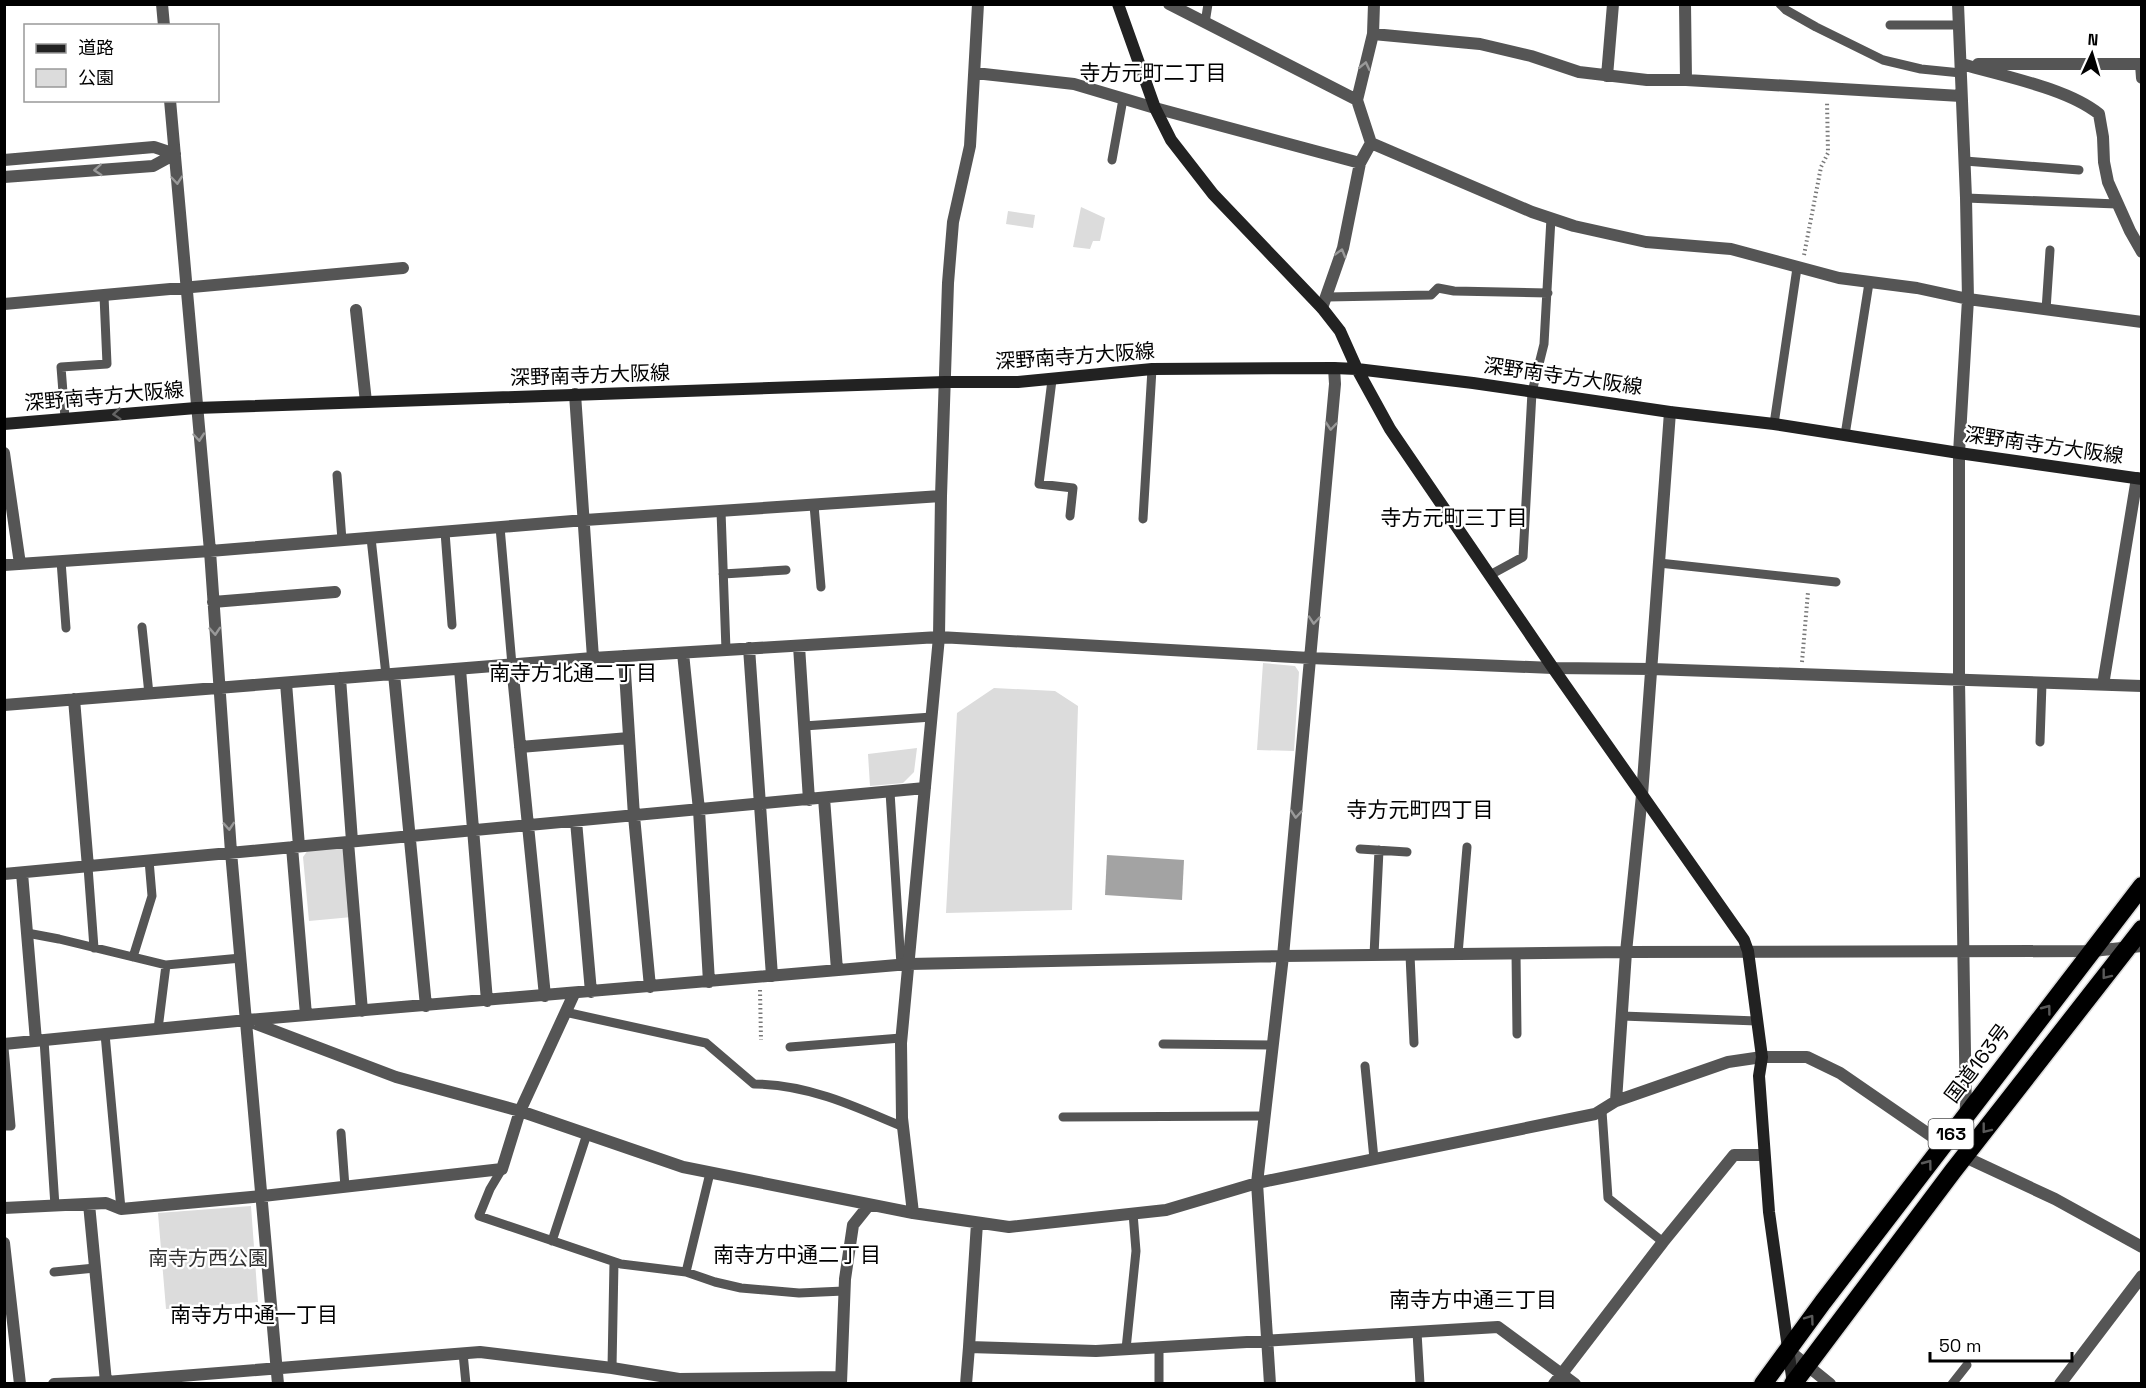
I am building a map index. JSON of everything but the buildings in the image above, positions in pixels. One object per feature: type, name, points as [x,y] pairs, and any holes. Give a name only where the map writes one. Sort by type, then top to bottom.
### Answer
[{"type":"highway","name":"国道163号","points":[[1763,1383],[2142,886]]},
{"type":"highway","name":"163","points":[[1793,1383],[1965,1156],[2135,946],[2142,929]]},
{"type":"main road","points":[[1118,4],[1155,108],[1171,140],[1213,194],[1325,302],[1357,369],[1390,429],[1553,668],[1744,940],[1748,951],[1762,1057],[1759,1076],[1769,1212],[1793,1383]]},
{"type":"main road","name":"深野南寺方大阪線","points":[[4,424],[196,408],[945,382],[1018,382],[1152,369],[1334,368],[1357,369],[1774,424],[2139,478]]},
{"type":"street","points":[[162,4],[164,24]]},
{"type":"street","points":[[913,1213],[903,1127],[901,1038],[905,964],[939,637],[948,283],[953,222],[970,146],[978,4]]},
{"type":"street","points":[[1169,4],[1357,100]]},
{"type":"street","points":[[1325,302],[1343,248],[1360,163],[1371,143],[1357,100],[1373,34],[1374,4]]},
{"type":"street","points":[[1607,76],[1613,4]]},
{"type":"street","points":[[1685,4],[1686,80]]},
{"type":"street","points":[[1958,4],[1962,68],[1968,299],[1959,453],[1959,680],[1966,1115]]},
{"type":"street","points":[[1373,34],[1480,44],[1531,56],[1580,72],[1607,76],[1961,96]]},
{"type":"street","points":[[1962,68],[2141,64],[2142,78]]},
{"type":"street","points":[[1962,68],[2051,90],[2087,104],[2099,114],[2104,162],[2117,204],[2136,231],[2142,252]]},
{"type":"street","points":[[975,73],[1074,84],[1360,163]]},
{"type":"street","points":[[170,102],[210,551],[231,852],[278,1383]]},
{"type":"street","points":[[1371,143],[1532,212],[1574,226],[1646,242],[1731,249],[1839,278],[1917,288],[1968,299],[2142,322]]},
{"type":"street","points":[[4,160],[154,147],[174,154]]},
{"type":"street","points":[[4,177],[153,166],[174,154]]},
{"type":"street","points":[[4,304],[403,267]]},
{"type":"street","points":[[356,310],[366,402]]},
{"type":"street","points":[[1270,1383],[1257,1183],[1283,956],[1335,384],[1334,368]]},
{"type":"street","points":[[575,394],[593,658]]},
{"type":"street","points":[[1616,1101],[1626,952],[1652,669],[1670,412]]},
{"type":"street","points":[[4,453],[20,564]]},
{"type":"street","points":[[2103,685],[2139,478]]},
{"type":"street","points":[[4,565],[210,551],[585,520],[941,496]]},
{"type":"street","points":[[213,602],[335,592]]},
{"type":"street","points":[[4,705],[593,658],[939,637],[1311,658],[1553,668],[1652,669],[2142,686]]},
{"type":"street","points":[[799,646],[809,800]]},
{"type":"street","points":[[749,648],[762,805],[766,976]]},
{"type":"street","points":[[683,652],[699,810],[709,982]]},
{"type":"street","points":[[624,656],[634,816],[650,987]]},
{"type":"street","points":[[512,664],[544,996]]},
{"type":"street","points":[[460,669],[487,1001]]},
{"type":"street","points":[[390,675],[410,836],[426,1006]]},
{"type":"street","points":[[340,678],[362,1011]]},
{"type":"street","points":[[285,683],[306,1015]]},
{"type":"street","points":[[74,699],[88,867]]},
{"type":"street","points":[[520,747],[629,738]]},
{"type":"street","points":[[4,874],[925,788]]},
{"type":"street","points":[[824,798],[837,970]]},
{"type":"street","points":[[576,822],[591,992]]},
{"type":"street","points":[[22,873],[40,1041]]},
{"type":"street","points":[[4,1046],[247,1020],[574,994],[905,964],[1516,953],[2092,951],[2135,946]]},
{"type":"street","points":[[4,1208],[106,1203],[120,1209],[263,1196],[502,1169],[519,1111],[574,994]]},
{"type":"street","points":[[247,1020],[396,1077],[519,1111],[683,1167],[869,1205],[1009,1227],[1166,1210],[1257,1183],[1595,1114],[1616,1101],[1728,1062],[1762,1057],[1807,1057],[1840,1073],[1943,1144]]},
{"type":"street","points":[[1554,1383],[1662,1242],[1734,1155],[1764,1155]]},
{"type":"street","points":[[1965,1156],[2055,1199],[2142,1247]]},
{"type":"street","points":[[89,1204],[106,1382]]},
{"type":"street","points":[[54,1383],[175,1380],[277,1368],[480,1352],[612,1368],[690,1381],[841,1380],[844,1291],[853,1225],[869,1205]]},
{"type":"street","points":[[966,1383],[976,1222]]},
{"type":"street","points":[[4,1243],[7,1291],[20,1383]]},
{"type":"street","points":[[2060,1383],[2142,1276]]},
{"type":"street","points":[[969,1347],[1095,1351],[1498,1327],[1575,1383]]},
{"type":"street","points":[[1788,1350],[1830,1383]]},
{"type":"lane","points":[[1205,23],[1208,4]]},
{"type":"lane","points":[[1771,4],[1780,5],[1816,27],[1883,60],[1921,69],[1962,68]]},
{"type":"lane","points":[[1890,25],[1959,25]]},
{"type":"lane","points":[[1112,160],[1123,99]]},
{"type":"lane","points":[[1965,160],[2079,170]]},
{"type":"lane","points":[[1966,198],[2117,204]]},
{"type":"lane","points":[[1490,574],[1523,557],[1532,392],[1544,345],[1551,218]]},
{"type":"lane","points":[[2046,310],[2050,249]]},
{"type":"lane","points":[[1774,424],[1799,268]]},
{"type":"lane","points":[[1845,435],[1869,283]]},
{"type":"lane","points":[[1325,302],[1431,295],[1438,288],[1454,291],[1548,293]]},
{"type":"lane","points":[[65,418],[61,367],[108,364],[104,296]]},
{"type":"lane","points":[[1143,519],[1152,369]]},
{"type":"lane","points":[[1052,380],[1039,484],[1073,488],[1070,516]]},
{"type":"lane","points":[[337,475],[342,540]]},
{"type":"lane","points":[[814,505],[821,586]]},
{"type":"lane","points":[[721,511],[726,650]]},
{"type":"lane","points":[[500,527],[512,664]]},
{"type":"lane","points":[[445,532],[452,625]]},
{"type":"lane","points":[[371,538],[390,675]]},
{"type":"lane","points":[[61,561],[66,628]]},
{"type":"lane","points":[[1659,563],[1836,582]]},
{"type":"lane","points":[[723,574],[786,570]]},
{"type":"lane","points":[[142,627],[149,694]]},
{"type":"lane","points":[[2040,742],[2042,683]]},
{"type":"lane","points":[[804,726],[932,717]]},
{"type":"lane","points":[[890,792],[905,964]]},
{"type":"lane","points":[[1458,954],[1467,848]]},
{"type":"lane","points":[[1360,849],[1407,852]]},
{"type":"lane","points":[[1374,955],[1379,850]]},
{"type":"lane","points":[[134,957],[152,896],[149,860]]},
{"type":"lane","points":[[88,867],[94,948]]},
{"type":"lane","points":[[27,933],[166,965],[241,958]]},
{"type":"lane","points":[[1516,953],[1517,1034]]},
{"type":"lane","points":[[1410,955],[1414,1043]]},
{"type":"lane","points":[[158,1029],[166,965]]},
{"type":"lane","points":[[565,1012],[706,1043],[754,1084],[778,1084],[826,1096],[903,1127]]},
{"type":"lane","points":[[1622,1016],[1757,1021]]},
{"type":"lane","points":[[105,1034],[120,1209]]},
{"type":"lane","points":[[790,1047],[901,1038]]},
{"type":"lane","points":[[40,1041],[55,1206]]},
{"type":"lane","points":[[1162,1044],[1272,1045]]},
{"type":"lane","points":[[4,1046],[11,1126],[4,1126]]},
{"type":"lane","points":[[1365,1066],[1374,1159]]},
{"type":"lane","points":[[1602,1111],[1608,1198],[1662,1242]]},
{"type":"lane","points":[[1063,1117],[1264,1116]]},
{"type":"lane","points":[[340,1133],[345,1187]]},
{"type":"lane","points":[[552,1241],[587,1134]]},
{"type":"lane","points":[[502,1169],[490,1189],[479,1216],[614,1262],[686,1272],[741,1288],[800,1293],[844,1291]]},
{"type":"lane","points":[[686,1272],[710,1173]]},
{"type":"lane","points":[[1126,1349],[1136,1251],[1133,1213]]},
{"type":"lane","points":[[612,1368],[614,1262]]},
{"type":"lane","points":[[54,1272],[95,1268]]},
{"type":"lane","points":[[1417,1332],[1420,1383]]},
{"type":"lane","points":[[1159,1347],[1159,1383]]},
{"type":"lane","points":[[463,1353],[466,1383]]},
{"type":"lane","points":[[1952,1383],[1967,1365]]},
{"type":"path","points":[[1799,268],[1821,167],[1828,153],[1827,88]]},
{"type":"path","points":[[1801,674],[1809,579]]},
{"type":"path","points":[[761,1040],[766,976]]},
{"type":"green space","points":[[1081,207],[1105,218],[1100,241],[1093,241],[1090,249],[1073,247]]},
{"type":"green space","points":[[1008,211],[1035,215],[1033,228],[1006,224]]},
{"type":"green space","points":[[1263,663],[1295,666],[1299,672],[1294,751],[1257,750]]},
{"type":"green space","points":[[994,688],[1055,691],[1078,706],[1072,910],[946,913],[957,713]]},
{"type":"green space","points":[[917,748],[914,772],[903,783],[870,786],[868,754]]},
{"type":"green space","points":[[341,848],[347,852],[352,917],[309,921],[303,857],[308,850]]},
{"type":"green space","name":"南寺方西公園","points":[[251,1206],[258,1302],[166,1309],[158,1213]]},
{"type":"shaded area","points":[[1107,855],[1184,860],[1182,900],[1105,895]]},
{"type":"district","name":"寺方元町二丁目","points":[[1153,73]]},
{"type":"district","name":"寺方元町三丁目","points":[[1454,518]]},
{"type":"district","name":"南寺方北通二丁目","points":[[573,673]]},
{"type":"district","name":"寺方元町四丁目","points":[[1420,810]]},
{"type":"district","name":"南寺方中通二丁目","points":[[797,1255]]},
{"type":"district","name":"南寺方中通三丁目","points":[[1473,1300]]},
{"type":"district","name":"南寺方中通一丁目","points":[[254,1315]]}]
